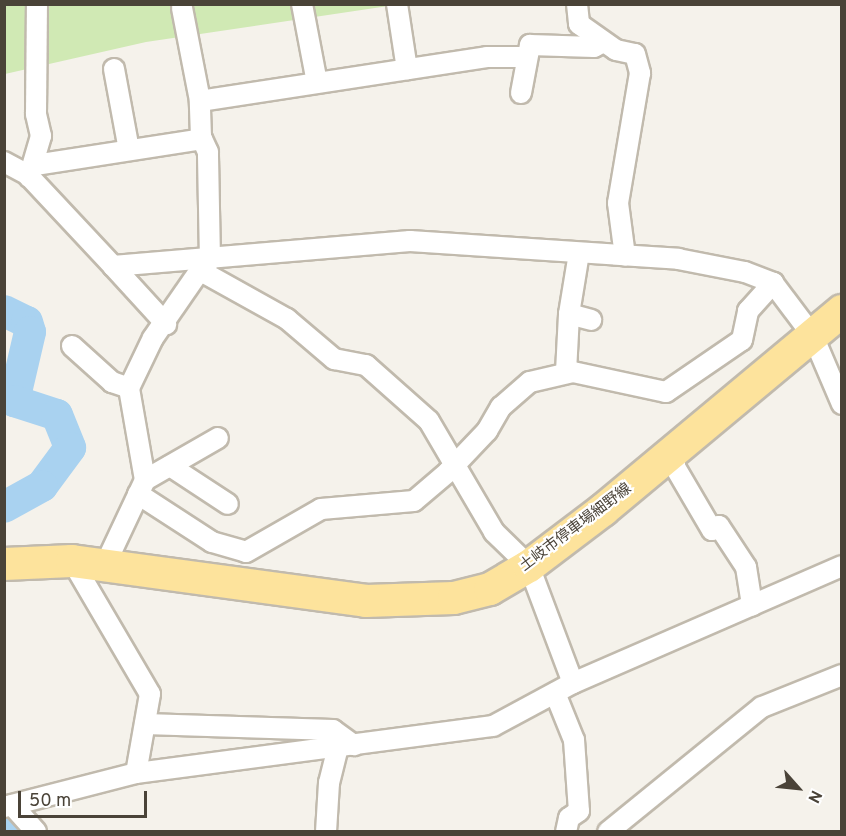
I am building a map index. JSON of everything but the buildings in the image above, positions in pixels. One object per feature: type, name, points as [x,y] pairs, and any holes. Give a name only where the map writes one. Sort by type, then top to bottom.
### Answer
[{"type":"main road","name":"土岐市停車場細野線","points":[[4,564],[72,561],[409,602],[489,589],[529,566],[674,451],[842,311]]},
{"type":"street","points":[[32,171],[41,136],[36,114],[37,4]]},
{"type":"street","points":[[302,4],[317,83]]},
{"type":"street","points":[[397,4],[407,69]]},
{"type":"street","points":[[577,4],[579,24],[603,42],[635,54],[640,73],[618,203],[625,256]]},
{"type":"street","points":[[182,8],[200,101],[202,139],[208,152],[205,263],[166,324],[153,338],[129,388],[141,487],[212,542],[246,552],[321,509],[414,501],[482,436],[508,399],[530,382],[566,372],[666,392],[742,340],[748,311],[773,283]]},
{"type":"street","points":[[521,93],[525,57],[530,45],[594,47],[603,42]]},
{"type":"street","points":[[200,101],[407,69],[525,57]]},
{"type":"street","points":[[114,69],[129,150]]},
{"type":"street","points":[[4,162],[32,171],[129,150],[202,139]]},
{"type":"street","points":[[32,171],[166,324]]},
{"type":"street","points":[[113,266],[205,263],[410,241],[678,259],[773,283],[813,336],[842,405]]},
{"type":"street","points":[[566,372],[568,314],[579,253]]},
{"type":"street","points":[[205,263],[287,319],[334,359],[366,365],[383,377],[429,421],[494,532],[529,566],[573,683]]},
{"type":"street","points":[[568,314],[591,320]]},
{"type":"street","points":[[72,346],[112,382],[129,388]]},
{"type":"street","points":[[105,566],[141,487],[170,466],[218,438]]},
{"type":"street","points":[[674,451],[675,467],[712,530],[718,526],[746,567],[752,606]]},
{"type":"street","points":[[170,466],[228,504]]},
{"type":"street","points":[[72,561],[146,683],[145,724],[136,773]]},
{"type":"street","points":[[8,806],[136,773],[493,726],[573,683],[842,566]]},
{"type":"street","points":[[608,831],[762,707],[842,675]]},
{"type":"street","points":[[555,693],[574,740],[579,811],[569,818],[566,831]]},
{"type":"street","points":[[145,724],[333,730],[346,746]]},
{"type":"street","points":[[326,831],[329,783],[346,746]]},
{"type":"street","points":[[8,806],[36,831]]},
{"type":"green space","points":[[4,5],[395,5],[146,42],[5,74]]},
{"type":"waterway","points":[[4,311],[27,322],[30,332],[14,401],[57,415],[70,448],[42,486],[4,507]]},
{"type":"waterway","points":[[4,829],[9,832]]}]
